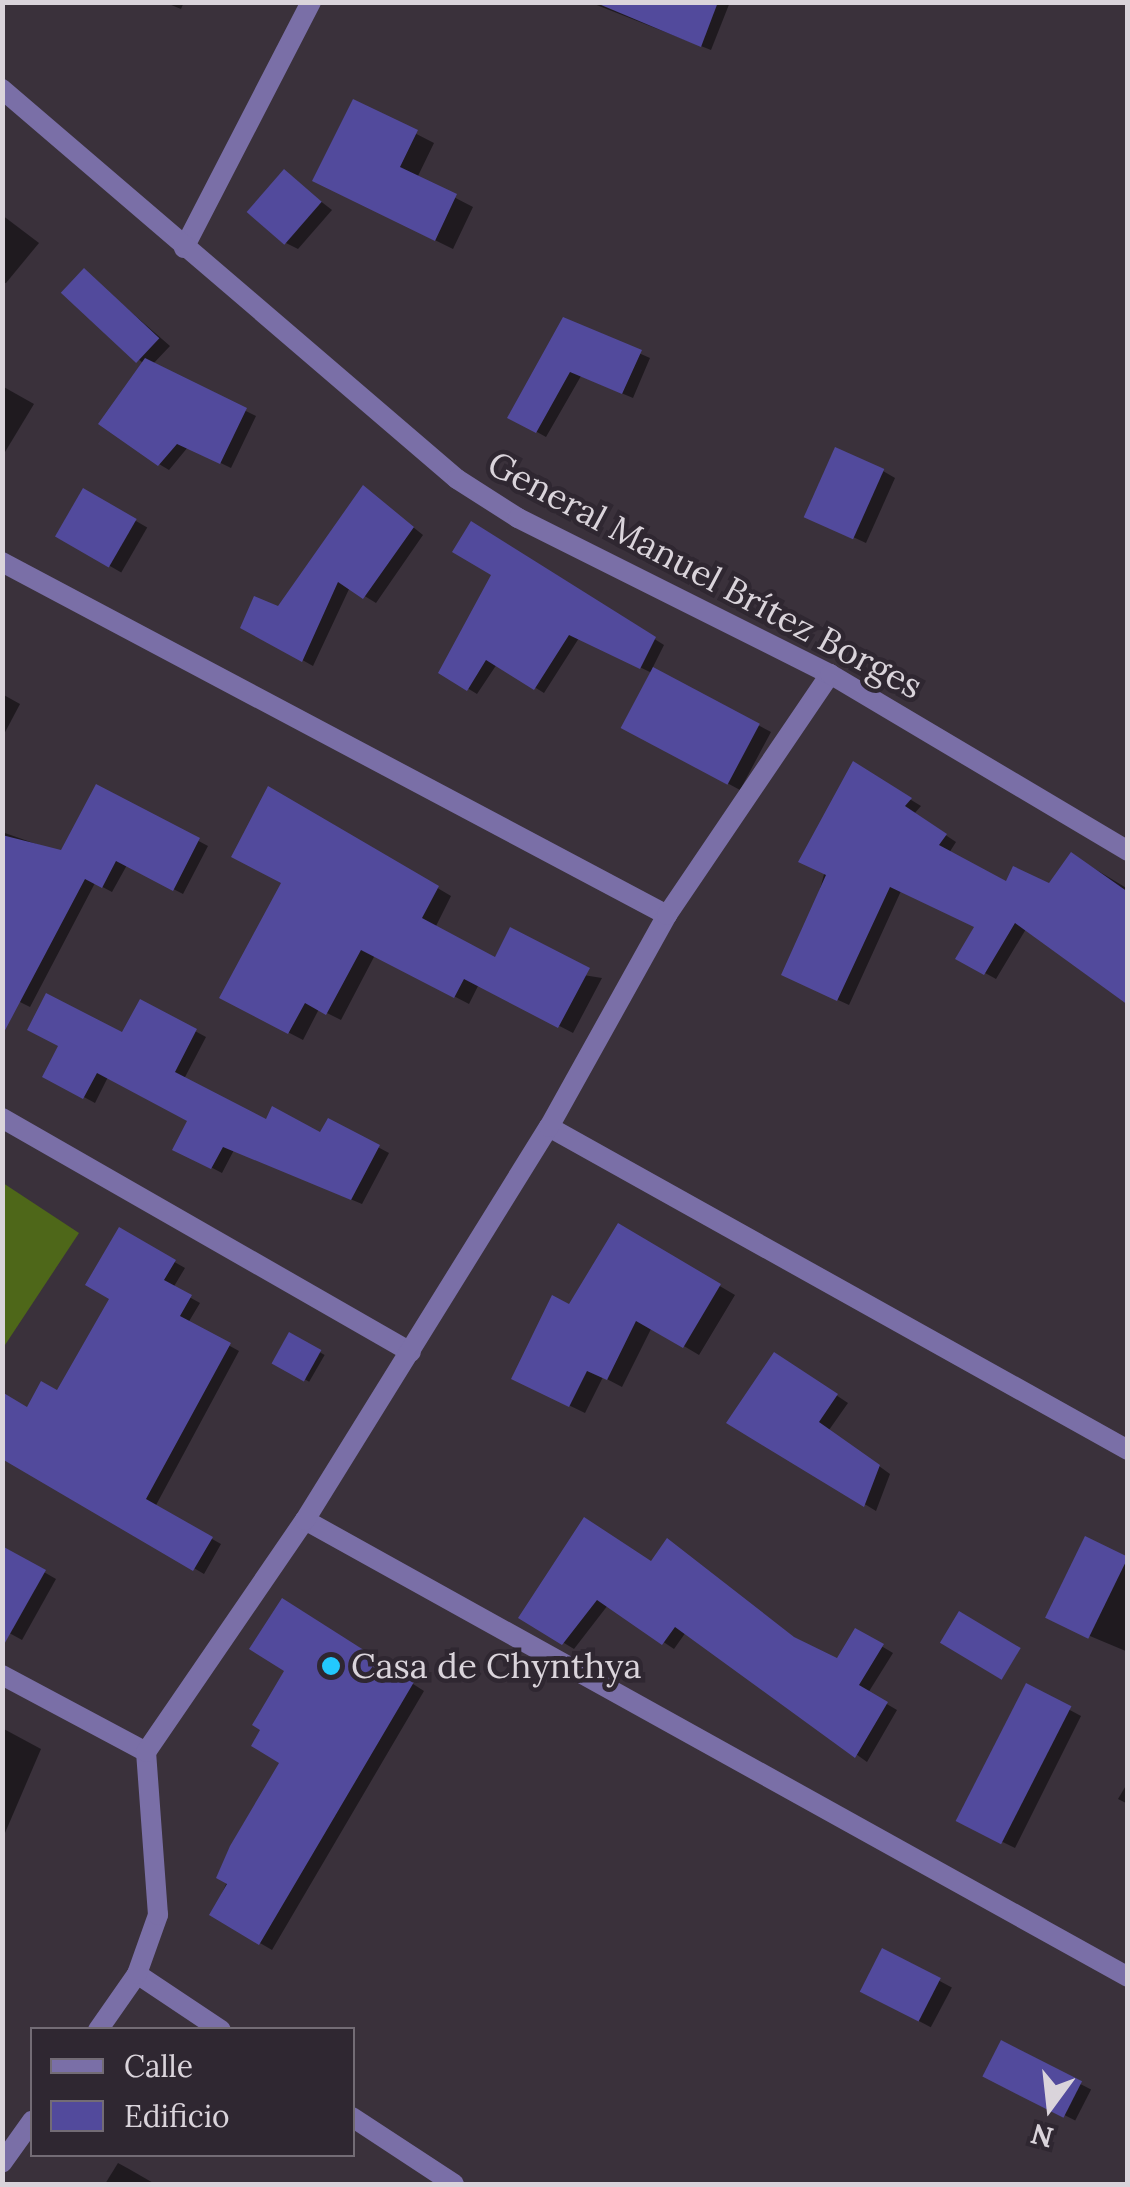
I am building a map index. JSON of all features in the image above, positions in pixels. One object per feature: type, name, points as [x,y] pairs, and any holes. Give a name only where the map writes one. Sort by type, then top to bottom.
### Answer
[{"type":"street","points":[[184,248],[311,2]]},
{"type":"street","name":"General Manuel Brítez Borges","points":[[2,90],[408,443],[518,518],[830,674],[1128,851]]},
{"type":"street","points":[[2,562],[667,916]]},
{"type":"street","points":[[100,2027],[138,1974],[158,1915],[146,1752],[305,1520],[549,1127],[667,916],[830,674]]},
{"type":"street","points":[[2,1118],[411,1352]]},
{"type":"street","points":[[549,1127],[1128,1450]]},
{"type":"street","points":[[305,1520],[1128,1978]]},
{"type":"street","points":[[2,1675],[146,1752]]},
{"type":"street","points":[[138,1974],[217,2027]]},
{"type":"street","points":[[355,2119],[454,2184]]},
{"type":"street","points":[[2,2163],[30,2124]]},
{"type":"green space","points":[[3,1183],[79,1233],[3,1348]]},
{"type":"building","points":[[594,2],[718,2],[701,47]]},
{"type":"building","points":[[353,99],[418,130],[400,167],[457,194],[435,241],[312,181]]},
{"type":"building","points":[[284,169],[322,202],[284,245],[247,212]]},
{"type":"building","points":[[84,268],[159,338],[136,363],[61,293]]},
{"type":"building","points":[[563,317],[642,350],[622,394],[570,372],[536,433],[507,418]]},
{"type":"building","points":[[145,358],[247,408],[220,464],[177,444],[158,466],[98,424]]},
{"type":"building","points":[[835,447],[884,469],[853,539],[804,517]]},
{"type":"building","points":[[363,485],[414,527],[363,599],[338,582],[302,662],[240,628],[254,596],[278,606]]},
{"type":"building","points":[[83,488],[137,519],[109,567],[55,536]]},
{"type":"building","points":[[471,521],[656,637],[640,669],[569,635],[534,690],[486,660],[467,691],[438,673],[491,575],[452,552]]},
{"type":"building","points":[[653,667],[760,724],[727,785],[621,728]]},
{"type":"building","points":[[853,761],[912,798],[905,806],[947,834],[939,845],[1006,881],[1013,866],[1049,883],[1071,852],[1128,892],[1128,1005],[1015,923],[984,975],[955,959],[974,927],[890,887],[837,1001],[781,975],[826,875],[798,862]]},
{"type":"building","points":[[96,784],[200,838],[173,891],[116,861],[102,888],[85,879],[2,1036],[2,835],[61,850]]},
{"type":"building","points":[[268,786],[439,886],[422,918],[495,957],[510,927],[590,968],[558,1028],[464,979],[454,998],[361,950],[326,1015],[305,1003],[288,1034],[219,998],[281,883],[231,857]]},
{"type":"building","points":[[46,993],[122,1032],[140,999],[197,1029],[175,1072],[266,1119],[272,1106],[320,1132],[328,1118],[380,1145],[351,1200],[223,1147],[211,1169],[172,1150],[187,1121],[97,1073],[83,1099],[42,1077],[58,1046],[27,1030]]},
{"type":"building","points":[[618,1223],[721,1284],[683,1348],[636,1321],[607,1380],[587,1371],[569,1407],[511,1379],[552,1295],[569,1304]]},
{"type":"building","points":[[119,1227],[176,1260],[164,1280],[192,1295],[180,1316],[231,1343],[146,1499],[213,1537],[193,1571],[2,1459],[2,1392],[27,1407],[41,1381],[57,1390],[109,1299],[85,1285]]},
{"type":"building","points":[[289,1332],[321,1350],[304,1381],[272,1363]]},
{"type":"building","points":[[774,1352],[838,1394],[819,1422],[880,1465],[864,1507],[726,1423]]},
{"type":"building","points":[[584,1517],[651,1561],[667,1538],[794,1637],[837,1658],[855,1628],[884,1644],[859,1685],[888,1702],[855,1758],[675,1627],[662,1645],[597,1600],[562,1645],[518,1618]]},
{"type":"building","points":[[1085,1536],[1128,1557],[1088,1639],[1045,1618]]},
{"type":"building","points":[[2,1546],[46,1570],[2,1648]]},
{"type":"building","points":[[282,1598],[414,1682],[259,1945],[209,1915],[227,1884],[216,1878],[230,1846],[279,1763],[251,1746],[260,1730],[252,1725],[284,1671],[249,1649]]},
{"type":"building","points":[[959,1611],[1021,1648],[1002,1680],[940,1643]]},
{"type":"building","points":[[1026,1683],[1071,1706],[1001,1844],[956,1821]]},
{"type":"building","points":[[882,1948],[941,1978],[919,2022],[860,1992]]},
{"type":"building","points":[[1001,2040],[1082,2081],[1063,2118],[982,2077]]},
{"type":"place","name":"Casa de Chynthya","points":[[331,1666]]}]
